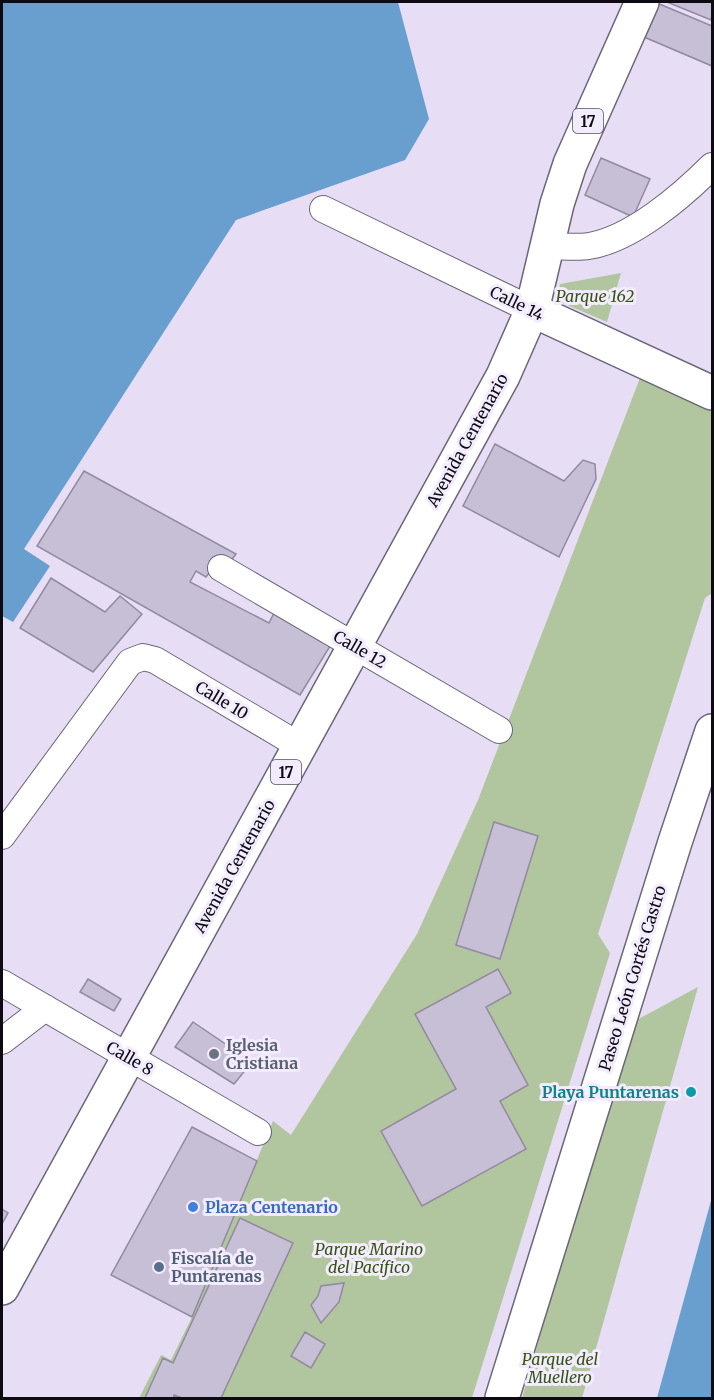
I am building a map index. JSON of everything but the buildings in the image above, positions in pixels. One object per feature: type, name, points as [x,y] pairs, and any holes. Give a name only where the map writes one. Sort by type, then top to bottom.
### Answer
[{"type":"main road","name":"17","points":[[547,246],[570,164],[642,2]]},
{"type":"main road","name":"Avenida Centenario","points":[[2,1288],[503,376],[532,310],[547,246]]},
{"type":"main road","name":"Calle 14","points":[[532,310],[712,393]]},
{"type":"main road","name":"Paseo León Cortés Castro","points":[[502,1398],[671,854],[712,731]]},
{"type":"street","points":[[547,246],[587,246],[607,241],[635,227],[692,186],[712,166]]},
{"type":"street","name":"Calle 14","points":[[323,209],[532,310]]},
{"type":"street","name":"Calle 12","points":[[221,568],[499,730]]},
{"type":"street","name":"Calle 10","points":[[2,836],[130,662],[143,657],[156,660],[300,746]]},
{"type":"street","name":"Calle 8","points":[[2,983],[258,1132]]},
{"type":"street","points":[[2,1041],[45,1008]]},
{"type":"green space","name":"Parque 162","points":[[621,273],[607,322],[558,301],[560,284]]},
{"type":"green space","name":"Parque Marino del Pacífico","points":[[640,378],[712,412],[712,593],[705,598],[598,934],[610,953],[472,1398],[139,1398],[161,1355],[171,1360],[192,1317],[273,1121],[291,1135],[417,934],[478,800]]},
{"type":"green space","name":"Parque del Muellero","points":[[698,987],[582,1398],[522,1398],[631,1023]]},
{"type":"water","points":[[2,2],[398,2],[429,119],[405,160],[236,220],[24,549],[50,566],[13,622],[2,616]]},
{"type":"water","points":[[712,1197],[712,1398],[657,1398]]},
{"type":"place","name":"Iglesia Cristiana","points":[[214,1054]]},
{"type":"place","name":"Playa Puntarenas","points":[[691,1092]]},
{"type":"place","name":"Plaza Centenario","points":[[193,1207]]},
{"type":"place","name":"Fiscalía de Puntarenas","points":[[159,1267]]}]
